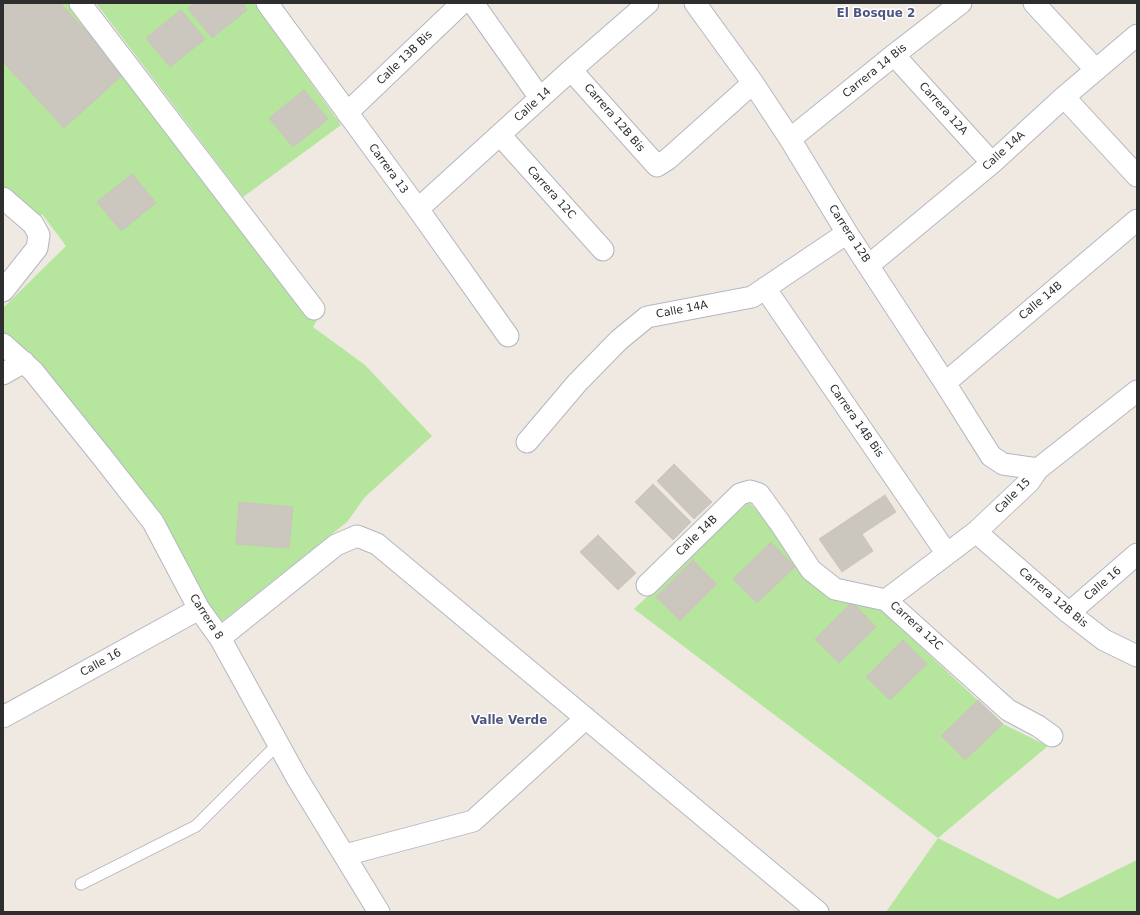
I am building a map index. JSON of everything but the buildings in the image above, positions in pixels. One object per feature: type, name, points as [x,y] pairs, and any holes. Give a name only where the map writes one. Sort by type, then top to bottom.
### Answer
[{"type":"street","points":[[80,3],[314,309]]},
{"type":"street","name":"Carrera 13","points":[[267,3],[418,209],[508,336]]},
{"type":"street","name":"Calle 13B Bis","points":[[347,112],[462,3]]},
{"type":"street","points":[[473,3],[540,98]]},
{"type":"street","name":"Calle 14","points":[[418,209],[571,70],[648,3]]},
{"type":"street","name":"Carrera 12B","points":[[695,3],[753,82],[790,139],[847,233],[946,383],[991,456],[1003,464],[1038,469]]},
{"type":"street","name":"Carrera 14 Bis","points":[[790,139],[961,3]]},
{"type":"street","points":[[1034,3],[1096,70]]},
{"type":"street","name":"Calle 14A","points":[[869,265],[992,163],[1064,97],[1137,35]]},
{"type":"street","name":"Carrera 12A","points":[[894,55],[992,163]]},
{"type":"street","name":"Carrera 12B Bis","points":[[571,70],[657,166],[668,159],[753,82]]},
{"type":"street","points":[[1064,97],[1137,176]]},
{"type":"street","name":"Carrera 12C","points":[[500,135],[603,250]]},
{"type":"street","points":[[3,198],[33,224],[39,235],[37,248],[3,291]]},
{"type":"street","name":"Calle 14B","points":[[946,383],[1137,220]]},
{"type":"street","name":"Calle 14A","points":[[527,442],[577,383],[619,340],[646,317],[752,296],[847,233]]},
{"type":"street","name":"Carrera 14B Bis","points":[[765,288],[947,554]]},
{"type":"street","name":"Carrera 8","points":[[3,344],[33,371],[153,522],[199,609],[220,638],[298,778],[379,912]]},
{"type":"street","points":[[3,374],[24,362]]},
{"type":"street","name":"Calle 15","points":[[886,600],[976,532],[1029,482],[1038,469],[1134,399]]},
{"type":"street","name":"Carrera 12C","points":[[750,491],[759,494],[811,570],[835,588],[886,600],[1008,710],[1038,726],[1052,736]]},
{"type":"street","name":"Calle 14B","points":[[646,585],[740,494],[750,491]]},
{"type":"street","name":"Carrera 12B Bis","points":[[976,532],[1068,613],[1104,640],[1137,656]]},
{"type":"street","points":[[220,638],[336,545],[357,536],[377,544],[818,912]]},
{"type":"street","name":"Calle 16","points":[[1068,613],[1137,554]]},
{"type":"street","name":"Calle 16","points":[[3,717],[199,609]]},
{"type":"street","points":[[344,855],[473,821],[586,718]]},
{"type":"lane","points":[[81,884],[196,826],[279,743]]},
{"type":"green space","points":[[3,3],[74,3],[125,73],[317,320],[313,327],[365,365],[432,436],[365,497],[347,522],[220,623],[150,501],[41,367],[3,335],[3,308],[66,246],[42,214],[29,229],[3,202]]},
{"type":"green space","points":[[96,3],[254,3],[341,125],[243,197]]},
{"type":"green space","points":[[749,502],[783,538],[826,593],[876,605],[1003,724],[1048,746],[938,838],[634,609]]},
{"type":"green space","points":[[938,838],[1058,899],[1137,860],[1137,912],[886,912]]},
{"type":"district","name":"El Bosque 2","points":[[876,14]]},
{"type":"district","name":"Valle Verde","points":[[509,721]]}]
